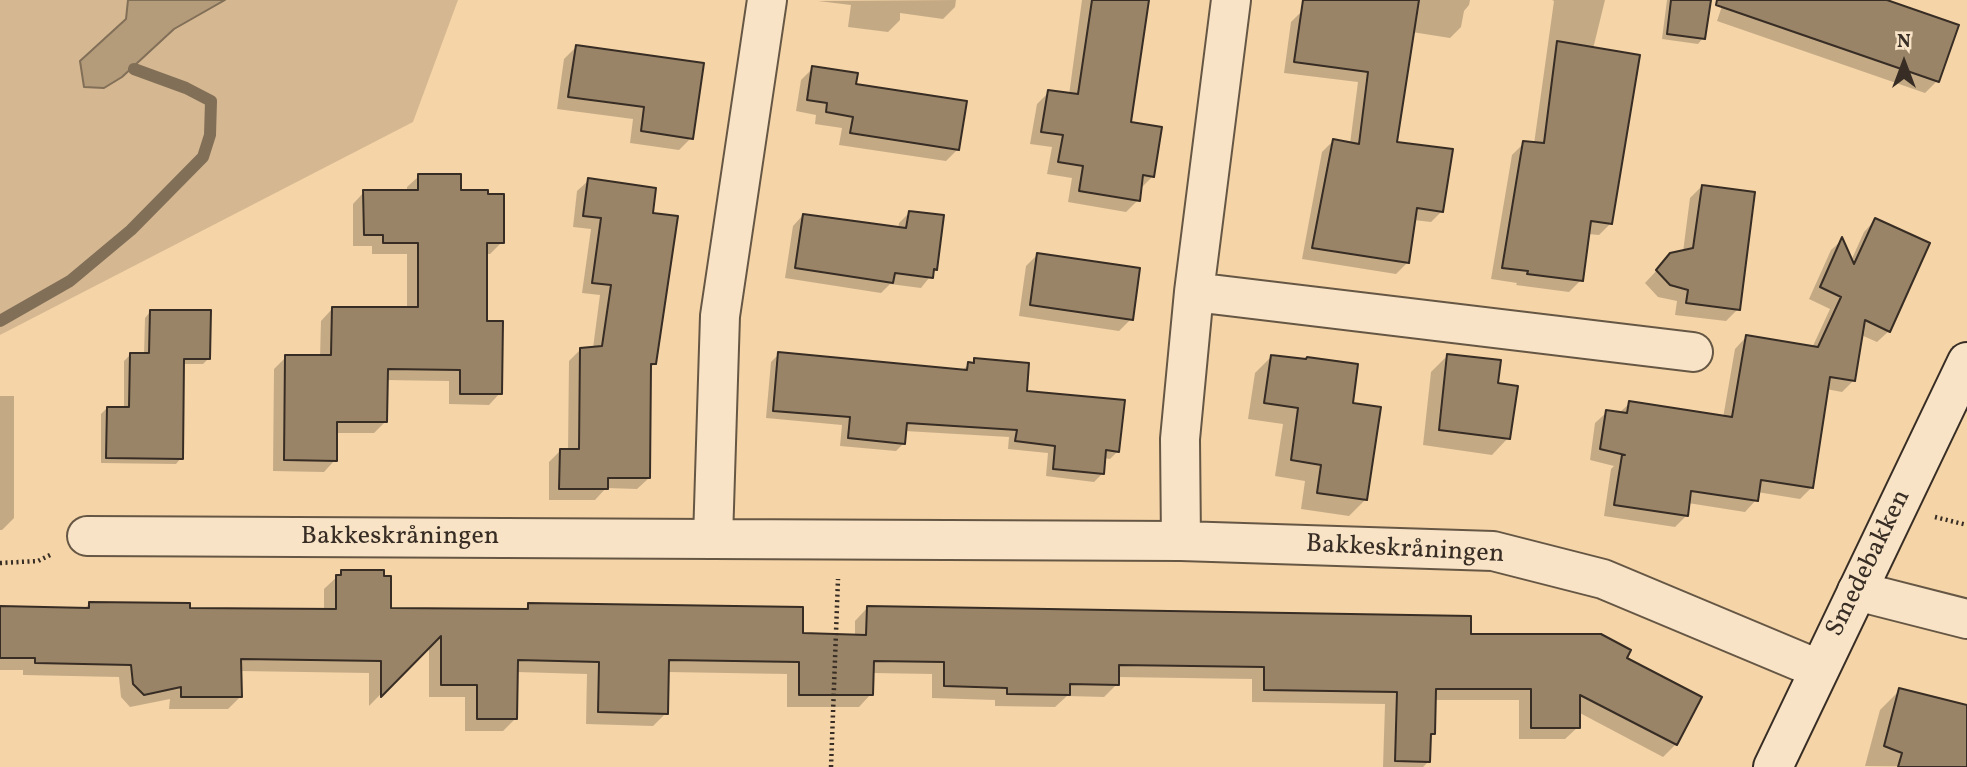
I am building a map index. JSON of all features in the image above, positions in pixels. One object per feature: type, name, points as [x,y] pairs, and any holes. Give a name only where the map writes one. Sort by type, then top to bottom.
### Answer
[{"type":"street","points":[[713,539],[720,316],[768,0]]},
{"type":"street","points":[[1181,541],[1180,439],[1194,292],[1231,0]]},
{"type":"street","points":[[1194,292],[1693,352]]},
{"type":"street","name":"Smedebakken","points":[[1773,767],[1967,362]]},
{"type":"street","name":"Bakkeskråningen","points":[[87,536],[1181,541],[1493,551],[1603,579],[1818,669]]},
{"type":"street","points":[[1857,591],[1967,619]]},
{"type":"path","points":[[0,562],[38,561],[87,536]]},
{"type":"path","points":[[831,767],[840,540]]},
{"type":"shaded area","points":[[0,0],[128,0],[126,19],[80,61],[122,77],[174,29],[225,0],[458,0],[413,122],[0,335]]},
{"type":"shaded area","points":[[128,0],[225,0],[174,29],[122,77],[104,88],[84,87],[80,61],[126,19]]},
{"type":"building","points":[[1092,0],[1149,0],[1131,122],[1162,127],[1154,177],[1143,175],[1140,201],[1079,191],[1083,166],[1058,162],[1063,135],[1041,132],[1048,90],[1078,94]]},
{"type":"building","points":[[1303,0],[1419,0],[1397,142],[1453,149],[1443,212],[1417,208],[1409,263],[1312,248],[1333,139],[1359,144],[1368,72],[1294,62]]},
{"type":"building","points":[[1671,0],[1711,0],[1705,39],[1667,34]]},
{"type":"building","points":[[1717,0],[1887,0],[1959,25],[1939,82],[1716,5]]},
{"type":"building","points":[[1557,41],[1640,55],[1612,224],[1591,221],[1583,281],[1502,268],[1523,141],[1544,143]]},
{"type":"building","points":[[576,45],[704,63],[693,139],[641,131],[644,107],[568,97]]},
{"type":"building","points":[[812,66],[858,73],[856,84],[967,101],[959,150],[850,133],[853,117],[826,112],[827,103],[807,100]]},
{"type":"building","points":[[418,174],[461,174],[461,190],[488,190],[488,194],[504,194],[504,243],[487,243],[487,321],[503,321],[502,394],[460,394],[460,370],[388,369],[387,422],[337,422],[337,461],[284,460],[285,355],[331,355],[332,307],[418,307],[418,243],[383,243],[383,235],[364,235],[363,190],[418,190]]},
{"type":"building","points":[[588,178],[656,188],[653,213],[678,216],[656,364],[651,364],[650,478],[608,478],[608,489],[559,489],[560,449],[579,449],[580,348],[602,346],[611,285],[592,283],[601,218],[583,216]]},
{"type":"building","points":[[1702,185],[1755,192],[1740,310],[1686,303],[1688,290],[1670,285],[1656,270],[1670,253],[1693,248]]},
{"type":"building","points":[[909,211],[944,215],[937,270],[934,269],[933,278],[895,273],[893,283],[795,268],[803,214],[906,228]]},
{"type":"building","points":[[1875,218],[1930,243],[1890,332],[1865,320],[1855,381],[1830,377],[1813,488],[1761,480],[1758,501],[1691,491],[1688,516],[1614,505],[1622,455],[1625,455],[1600,449],[1606,410],[1627,413],[1629,401],[1732,417],[1746,335],[1818,347],[1841,297],[1820,287],[1842,237],[1854,264]]},
{"type":"building","points":[[1037,253],[1140,268],[1133,320],[1030,305]]},
{"type":"building","points":[[150,310],[211,310],[210,359],[184,359],[183,459],[106,458],[107,407],[129,407],[130,353],[149,353]]},
{"type":"building","points":[[778,352],[967,370],[968,362],[974,363],[974,358],[1029,363],[1027,391],[1125,400],[1119,452],[1106,450],[1104,474],[1053,469],[1055,446],[1015,441],[1017,430],[907,423],[905,444],[848,438],[850,417],[773,411]]},
{"type":"building","points":[[1447,354],[1501,360],[1498,383],[1518,386],[1510,439],[1439,430]]},
{"type":"building","points":[[1271,355],[1358,364],[1353,403],[1381,407],[1367,500],[1317,493],[1321,465],[1291,460],[1298,408],[1264,403]]},
{"type":"building","points":[[341,570],[384,570],[384,576],[391,576],[391,608],[528,609],[528,603],[803,607],[803,633],[866,635],[867,606],[1471,616],[1471,634],[1601,634],[1631,650],[1627,658],[1702,697],[1677,745],[1580,695],[1580,728],[1531,728],[1531,689],[1436,689],[1435,734],[1431,734],[1430,762],[1395,761],[1397,692],[1264,690],[1264,667],[1119,665],[1119,685],[1070,684],[1070,695],[1007,694],[1007,688],[944,686],[944,662],[874,661],[873,695],[799,695],[799,662],[669,660],[668,714],[598,712],[599,662],[518,660],[517,719],[477,719],[477,685],[441,685],[441,636],[381,697],[381,661],[241,659],[242,697],[181,697],[181,687],[144,695],[133,684],[131,665],[35,663],[35,658],[0,658],[0,606],[89,608],[89,602],[190,603],[190,608],[336,609],[336,575],[341,575]]},
{"type":"building","points":[[1899,688],[1967,705],[1967,767],[1898,767],[1902,753],[1884,746]]},
{"type":"waterway","points":[[0,321],[70,281],[131,230],[203,157],[210,135],[211,101],[186,88],[134,69]]}]
